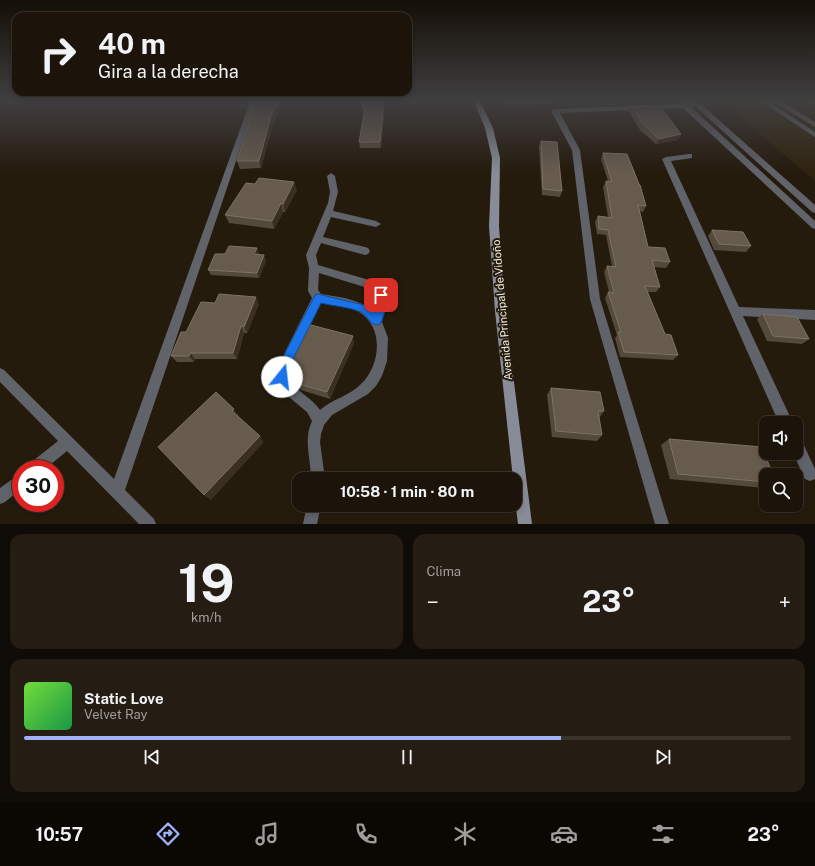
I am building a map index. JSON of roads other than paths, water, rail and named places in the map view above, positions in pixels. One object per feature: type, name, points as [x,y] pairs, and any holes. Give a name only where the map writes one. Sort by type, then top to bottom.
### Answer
[{"type":"main road","name":"Avenida Principal de Vidoño","points":[[487,123],[496,158],[494,226],[500,311],[525,524]]},
{"type":"street","points":[[117,492],[245,123]]},
{"type":"street","points":[[562,123],[576,150],[596,298],[662,524]]},
{"type":"street","points":[[709,123],[815,226]]},
{"type":"street","points":[[712,123],[815,210]]},
{"type":"street","points":[[797,123],[815,135]]},
{"type":"street","points":[[689,156],[666,159],[783,416]]},
{"type":"street","points":[[318,472],[314,454],[314,435],[319,420],[328,410],[346,402],[365,389],[377,374],[383,351],[382,334],[377,321],[364,309],[318,298],[313,291],[314,268],[311,255],[329,213],[334,192],[330,176]]},
{"type":"street","points":[[329,213],[376,224]]},
{"type":"street","points":[[317,239],[365,251]]},
{"type":"street","points":[[314,268],[375,286],[381,295],[381,306],[377,321]]},
{"type":"street","points":[[318,298],[289,356],[282,377],[288,389],[311,408],[319,420]]},
{"type":"street","points":[[736,311],[815,315]]},
{"type":"street","points":[[0,374],[149,524]]},
{"type":"street","points":[[45,460],[67,442]]},
{"type":"street","points":[[803,459],[810,474]]},
{"type":"street","points":[[0,497],[12,487]]},
{"type":"street","points":[[310,524],[313,512]]}]
